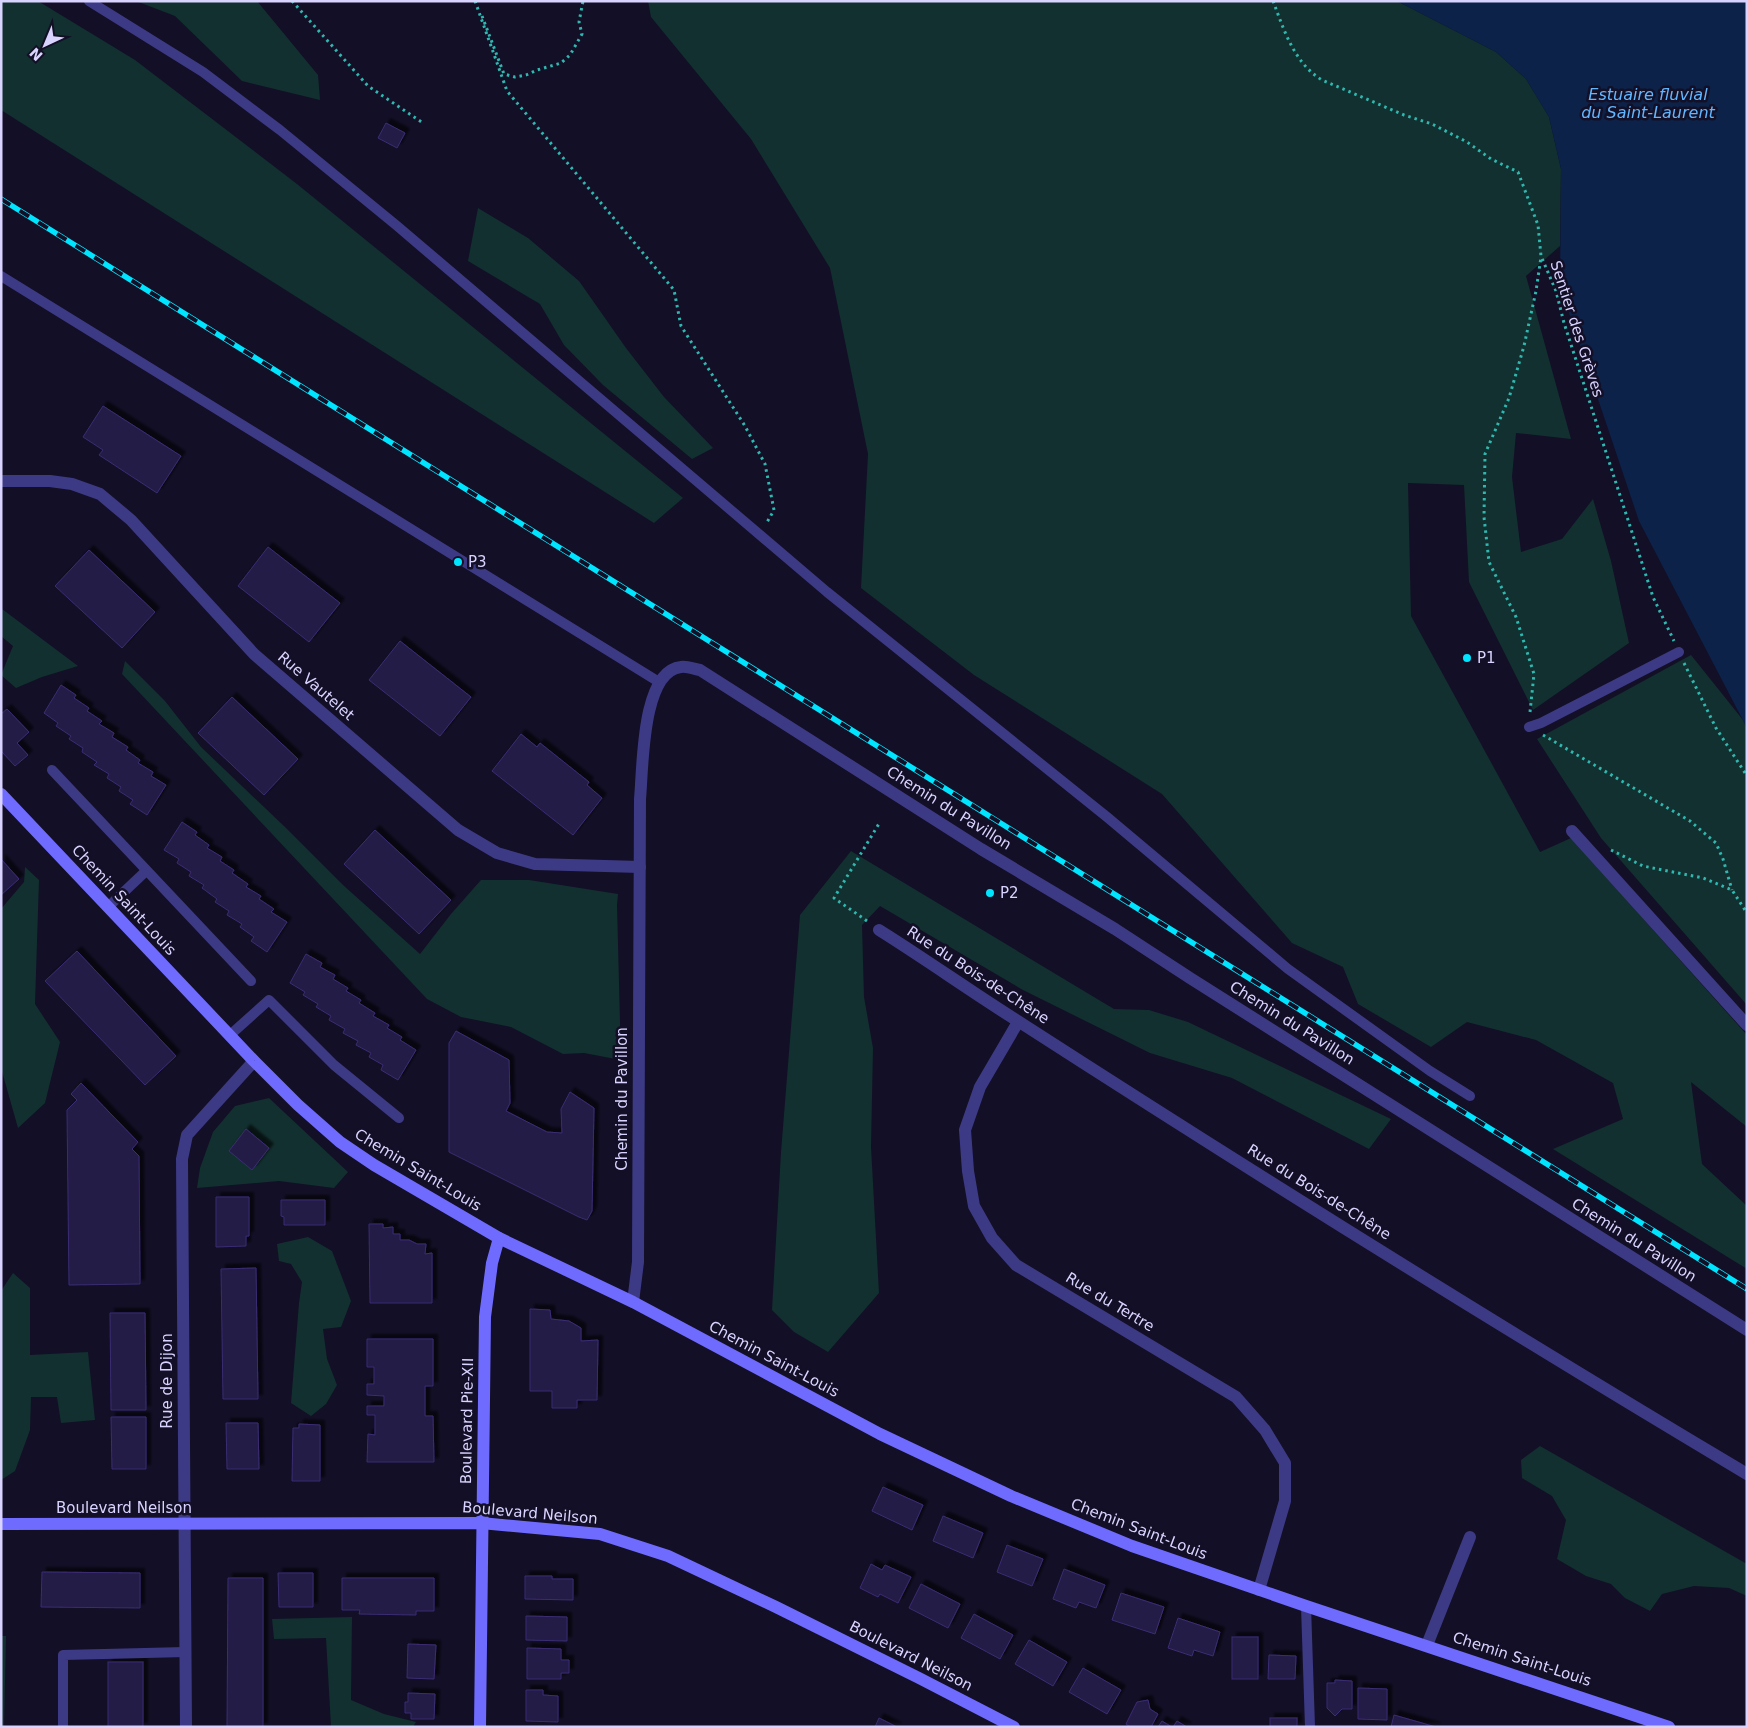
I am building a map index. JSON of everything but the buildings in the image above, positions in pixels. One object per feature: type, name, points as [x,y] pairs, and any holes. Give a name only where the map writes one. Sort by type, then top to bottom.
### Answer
[{"type":"street","name":"Rue Vautelet","points":[[1,481],[50,481],[72,484],[100,494],[131,520],[254,654],[458,830],[497,853],[535,864],[640,867]]},
{"type":"street","name":"Chemin du Pavillon","points":[[633,1302],[638,1262],[640,799],[645,738],[652,696],[659,682],[669,672],[681,667],[700,670],[981,849],[1115,929],[1747,1330]]},
{"type":"street","name":"Chemin Saint-Louis","points":[[1,794],[230,1036],[298,1105],[340,1142],[374,1165],[499,1238],[633,1302],[880,1434],[1011,1496],[1132,1546],[1669,1727]]},
{"type":"street","points":[[1572,831],[1747,1025]]},
{"type":"street","name":"Rue du Bois-de-Chêne","points":[[879,930],[1018,1022],[1615,1396],[1747,1474]]},
{"type":"street","name":"Rue du Tertre","points":[[1018,1022],[980,1087],[965,1130],[968,1171],[974,1206],[992,1238],[1016,1265],[1236,1398],[1265,1430],[1285,1463],[1285,1501],[1260,1590]]},
{"type":"street","name":"Rue de Dijon","points":[[186,1727],[182,1159],[187,1135],[254,1061]]},
{"type":"street","name":"Boulevard Pie-XII","points":[[480,1727],[484,1317],[492,1263],[499,1238]]},
{"type":"street","name":"Boulevard Neilson","points":[[1,1524],[481,1523],[600,1534],[668,1556],[793,1615],[1014,1727]]},
{"type":"street","points":[[1427,1645],[1470,1536]]},
{"type":"lane","points":[[89,1],[203,72],[280,130],[403,232],[759,536],[1107,817],[1288,970],[1430,1071],[1470,1096]]},
{"type":"lane","points":[[1,276],[659,682]]},
{"type":"lane","points":[[1529,727],[1541,723],[1679,652]]},
{"type":"lane","points":[[52,770],[251,982]]},
{"type":"lane","points":[[108,907],[146,871]]},
{"type":"lane","points":[[230,1036],[269,1000],[334,1065],[399,1118]]},
{"type":"lane","points":[[1306,1606],[1310,1727]]},
{"type":"lane","points":[[63,1727],[63,1655],[186,1652]]},
{"type":"path","points":[[292,1],[368,86],[423,123]]},
{"type":"path","points":[[476,1],[507,91],[674,290],[681,326],[745,426],[765,464],[774,510],[759,536]]},
{"type":"path","points":[[476,1],[504,74],[515,77],[561,63],[570,55],[582,34],[579,22],[583,1]]},
{"type":"path","name":"Sentier des Grèves","points":[[1273,1],[1289,42],[1312,74],[1404,116],[1432,124],[1518,172],[1538,225],[1541,256],[1556,291],[1564,323],[1653,597],[1716,728],[1747,776]]},
{"type":"path","points":[[1541,256],[1536,291],[1519,364],[1509,398],[1485,454],[1484,518],[1489,562],[1516,617],[1534,674],[1529,727],[1690,821],[1716,843],[1732,890],[1747,913]]},
{"type":"path","points":[[879,930],[834,898],[880,822]]},
{"type":"path","points":[[1608,849],[1643,866],[1703,878],[1732,890]]},
{"type":"green space","points":[[1,1],[38,1],[135,60],[297,184],[683,498],[654,523],[1,110]]},
{"type":"green space","points":[[136,1],[257,1],[318,75],[320,100],[242,81],[175,16]]},
{"type":"green space","points":[[648,1],[1397,1],[1496,52],[1526,79],[1549,117],[1561,169],[1560,246],[1526,276],[1571,439],[1516,433],[1512,477],[1521,552],[1562,539],[1593,499],[1611,561],[1629,643],[1533,710],[1469,582],[1464,485],[1408,483],[1411,616],[1540,852],[1571,838],[1747,1035],[1747,1127],[1691,1082],[1702,1164],[1747,1206],[1747,1269],[1553,1149],[1623,1119],[1613,1083],[1536,1040],[1467,1022],[1431,1047],[1358,1004],[1343,967],[1292,943],[1162,794],[974,675],[861,588],[868,454],[830,268],[751,139],[651,17]]},
{"type":"green space","points":[[478,208],[528,238],[579,281],[626,348],[664,397],[713,448],[692,459],[603,385],[564,345],[540,304],[468,261]]},
{"type":"green space","points":[[1,608],[78,666],[42,677],[16,688],[1,675],[13,646],[1,636]]},
{"type":"green space","points":[[1691,655],[1743,720],[1747,728],[1747,1005],[1601,838],[1537,739]]},
{"type":"green space","points":[[125,661],[165,701],[201,747],[343,885],[420,954],[451,914],[481,880],[529,880],[618,894],[621,1060],[584,1053],[563,1054],[511,1027],[461,1017],[427,999],[122,674]]},
{"type":"green space","points":[[851,851],[1114,1009],[1149,1010],[1188,1022],[1391,1119],[1369,1149],[1232,1078],[1150,1053],[1023,990],[880,906],[862,925],[864,997],[873,1048],[871,1147],[879,1293],[828,1352],[794,1332],[772,1310],[781,1152],[800,915]]},
{"type":"green space","points":[[25,867],[39,880],[35,1004],[60,1042],[45,1103],[18,1128],[1,1068],[1,909],[24,882]]},
{"type":"green space","points":[[269,1098],[348,1172],[334,1188],[279,1181],[197,1188],[200,1168],[213,1132],[235,1106]]},
{"type":"green space","points":[[308,1237],[332,1251],[351,1301],[341,1327],[323,1329],[327,1359],[337,1385],[326,1404],[311,1416],[291,1403],[302,1282],[291,1264],[279,1261],[277,1244]]},
{"type":"green space","points":[[13,1273],[30,1288],[30,1355],[88,1352],[95,1420],[61,1423],[57,1397],[31,1397],[30,1430],[15,1471],[1,1480],[1,1291]]},
{"type":"green space","points":[[1540,1446],[1747,1564],[1747,1596],[1729,1588],[1694,1586],[1662,1594],[1650,1611],[1625,1598],[1611,1584],[1586,1576],[1557,1559],[1566,1520],[1552,1496],[1522,1478],[1521,1460]]},
{"type":"green space","points":[[352,1617],[351,1700],[384,1714],[416,1722],[413,1727],[331,1727],[326,1638],[274,1639],[272,1619]]},
{"type":"green space","points":[[1,1636],[6,1636],[4,1727],[1,1727]]},
{"type":"water","name":"Estuaire fluvial du Saint-Laurent","points":[[1397,1],[1747,1],[1747,728],[1639,521],[1560,286],[1561,169],[1549,117],[1526,79],[1496,52]]},
{"type":"railway","points":[[1,199],[1747,1289]]},
{"type":"place","name":"P3","points":[[458,562]]},
{"type":"place","name":"P1","points":[[1467,658]]},
{"type":"place","name":"P2","points":[[990,893]]}]
